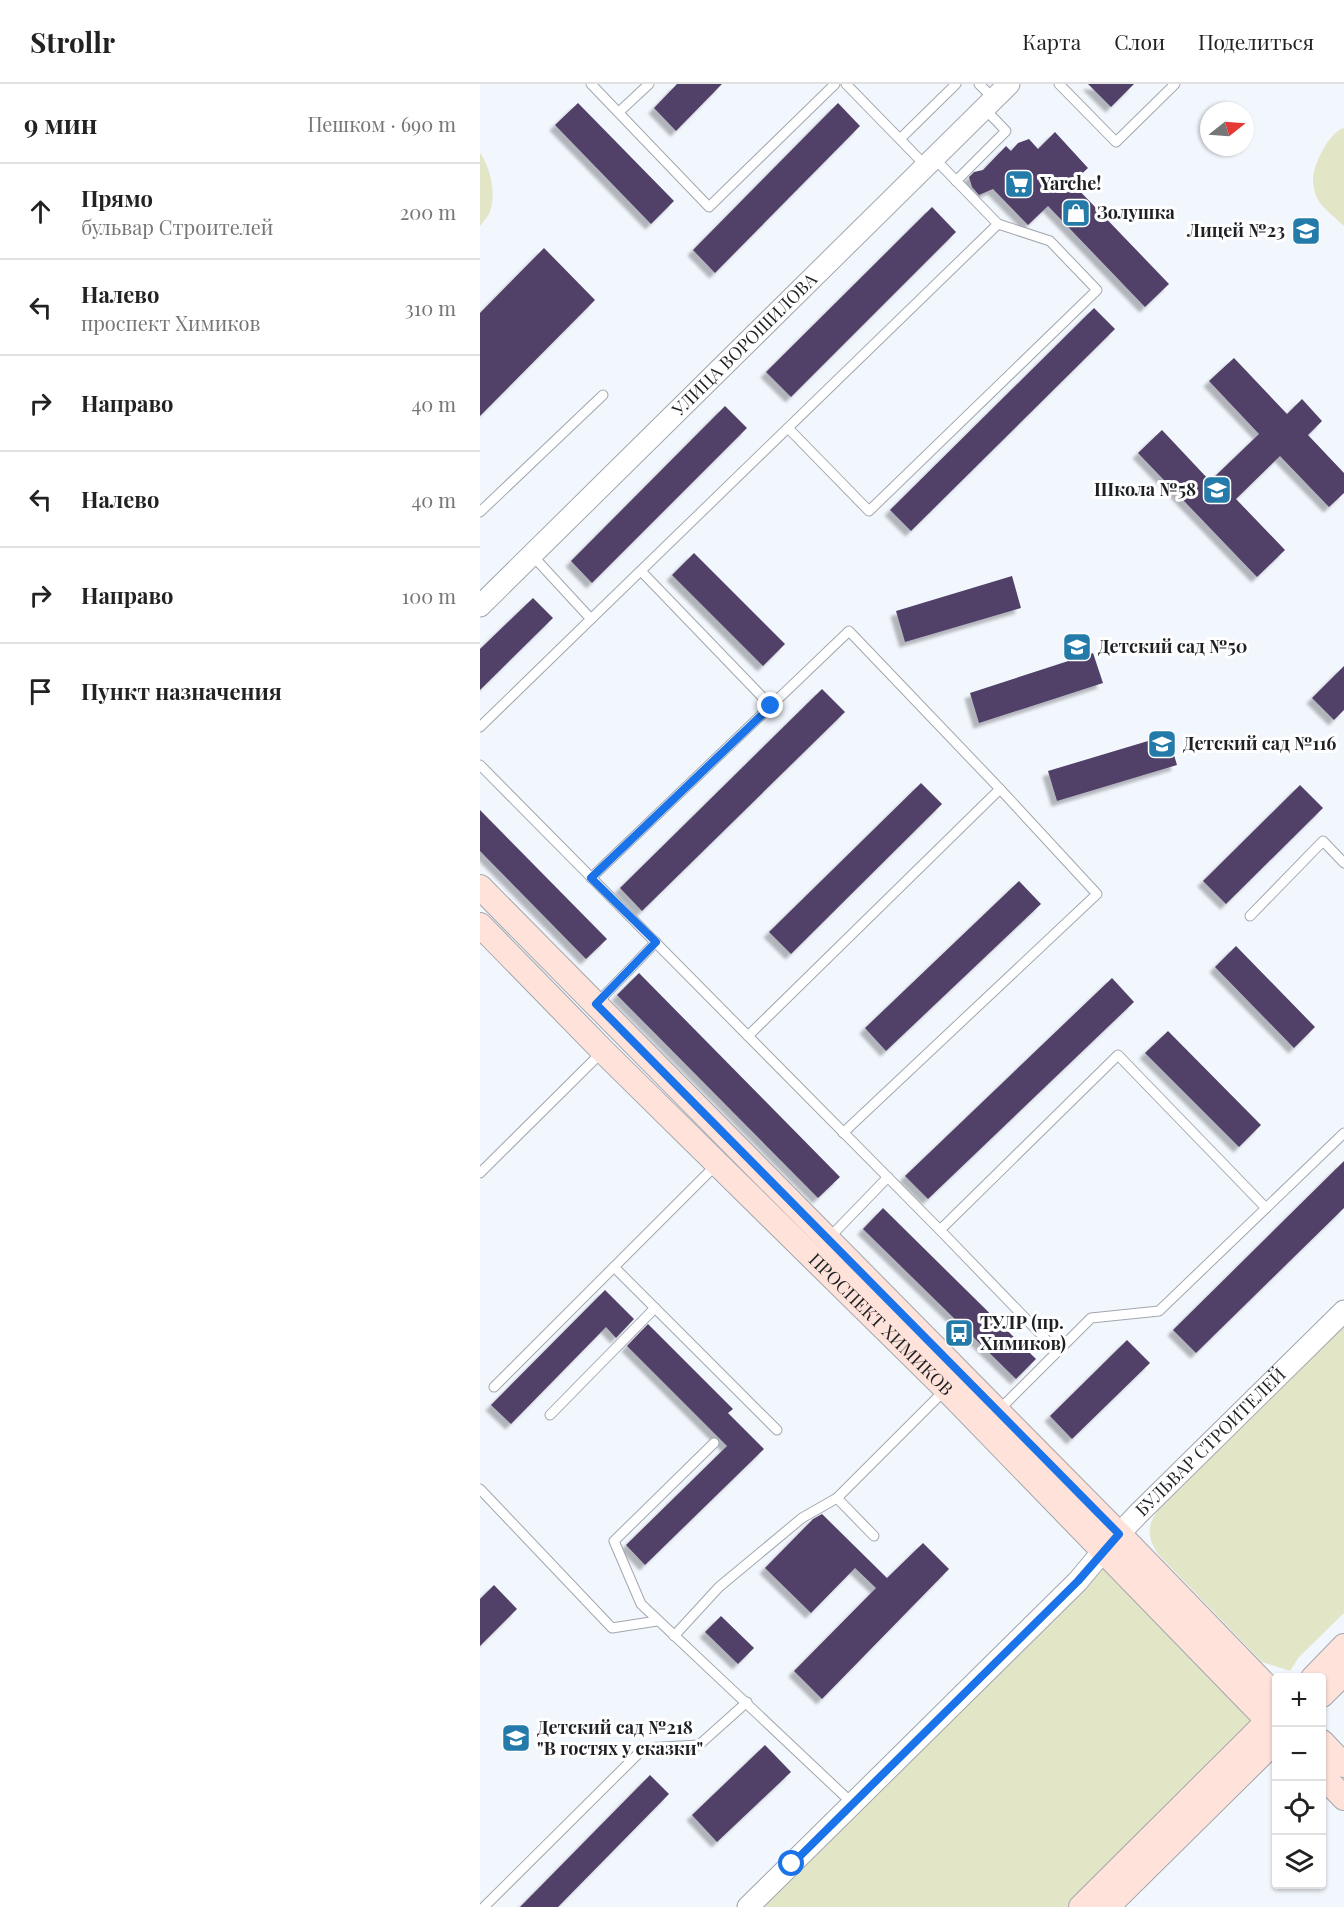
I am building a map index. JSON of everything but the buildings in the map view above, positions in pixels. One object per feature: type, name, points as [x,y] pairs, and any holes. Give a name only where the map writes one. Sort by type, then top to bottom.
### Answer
[{"type":"main road","name":"ПРОСПЕКТ ХИМИКОВ","points":[[480,887],[997,1411],[1272,1723]]},
{"type":"main road","name":"ПРОСПЕКТ ХИМИКОВ","points":[[480,925],[603,1051],[946,1389],[1272,1691]]},
{"type":"main road","points":[[1317,1673],[1344,1647]]},
{"type":"main road","points":[[1326,1691],[1344,1673]]},
{"type":"main road","points":[[1081,1907],[1274,1727]]},
{"type":"main road","points":[[1107,1907],[1274,1727]]},
{"type":"main road","points":[[1326,1746],[1344,1765]]},
{"type":"main road","points":[[1326,1779],[1344,1798]]},
{"type":"street","name":"УЛИЦА ВОРОШИЛОВА","points":[[480,606],[930,162],[986,97],[1009,84]]},
{"type":"street","name":"БУЛЬВАР СТРОИТЕЛЕЙ","points":[[748,1907],[1078,1581],[1111,1542],[1344,1311]]},
{"type":"lane","points":[[591,84],[709,207],[835,84]]},
{"type":"lane","points":[[619,112],[649,84]]},
{"type":"lane","points":[[788,428],[868,511],[1097,290],[1050,240],[998,224],[956,181],[900,139],[846,84]]},
{"type":"lane","points":[[900,139],[956,84]]},
{"type":"lane","points":[[1059,84],[1116,142],[1175,84]]},
{"type":"lane","points":[[956,181],[1006,131],[986,97]]},
{"type":"lane","points":[[480,727],[998,224]]},
{"type":"lane","points":[[480,512],[603,395]]},
{"type":"lane","points":[[531,555],[591,619]]},
{"type":"lane","points":[[640,571],[771,706]]},
{"type":"lane","points":[[591,878],[849,631],[1097,894],[843,1133]]},
{"type":"lane","points":[[480,765],[1058,1351]]},
{"type":"lane","points":[[748,1036],[1000,789]]},
{"type":"lane","points":[[1250,916],[1323,842],[1344,863]]},
{"type":"lane","points":[[596,1004],[656,942]]},
{"type":"lane","points":[[480,1173],[603,1051]]},
{"type":"lane","points":[[940,1230],[1118,1055],[1266,1208]]},
{"type":"lane","points":[[997,1411],[1091,1318],[1159,1311],[1344,1133]]},
{"type":"lane","points":[[494,1387],[717,1164]]},
{"type":"lane","points":[[828,1240],[888,1177]]},
{"type":"lane","points":[[614,1267],[777,1430]]},
{"type":"lane","points":[[550,1415],[656,1308]]},
{"type":"lane","points":[[674,1636],[719,1587],[802,1518],[837,1498],[946,1389]]},
{"type":"lane","points":[[714,1443],[614,1541],[640,1604],[747,1702],[853,1804]]},
{"type":"lane","points":[[480,1489],[612,1628],[657,1621]]},
{"type":"lane","points":[[837,1498],[874,1536]]},
{"type":"lane","points":[[483,1907],[644,1748],[699,1745],[747,1702]]},
{"type":"green space","points":[[1344,128],[1344,226],[1319,202],[1313,180],[1323,150],[1333,136]]},
{"type":"green space","points":[[480,153],[490,174],[493,199],[489,214],[480,226]]},
{"type":"green space","points":[[1344,1324],[1344,1613],[1299,1657],[1290,1671],[1262,1662],[1158,1554],[1151,1541],[1150,1525],[1160,1507]]},
{"type":"green space","points":[[1103,1551],[1269,1721],[1081,1907],[748,1907]]},
{"type":"place","name":"Yarche!","points":[[1019,184]]},
{"type":"place","name":"Золушка","points":[[1076,213]]},
{"type":"place","name":"Лицей №23","points":[[1306,231]]},
{"type":"place","name":"Школа №58","points":[[1217,490]]},
{"type":"place","name":"Детский сад №50","points":[[1077,647]]},
{"type":"place","name":"Детский сад №116","points":[[1162,744]]},
{"type":"place","name":"ТУЛР (пр. Химиков)","points":[[959,1333]]},
{"type":"place","name":"Детский сад №218 \"В гостях у сказки\"","points":[[516,1738]]},
{"type":"route","points":[[771,706],[591,878],[656,942],[596,1004],[1119,1534],[1078,1581],[792,1864]]}]
